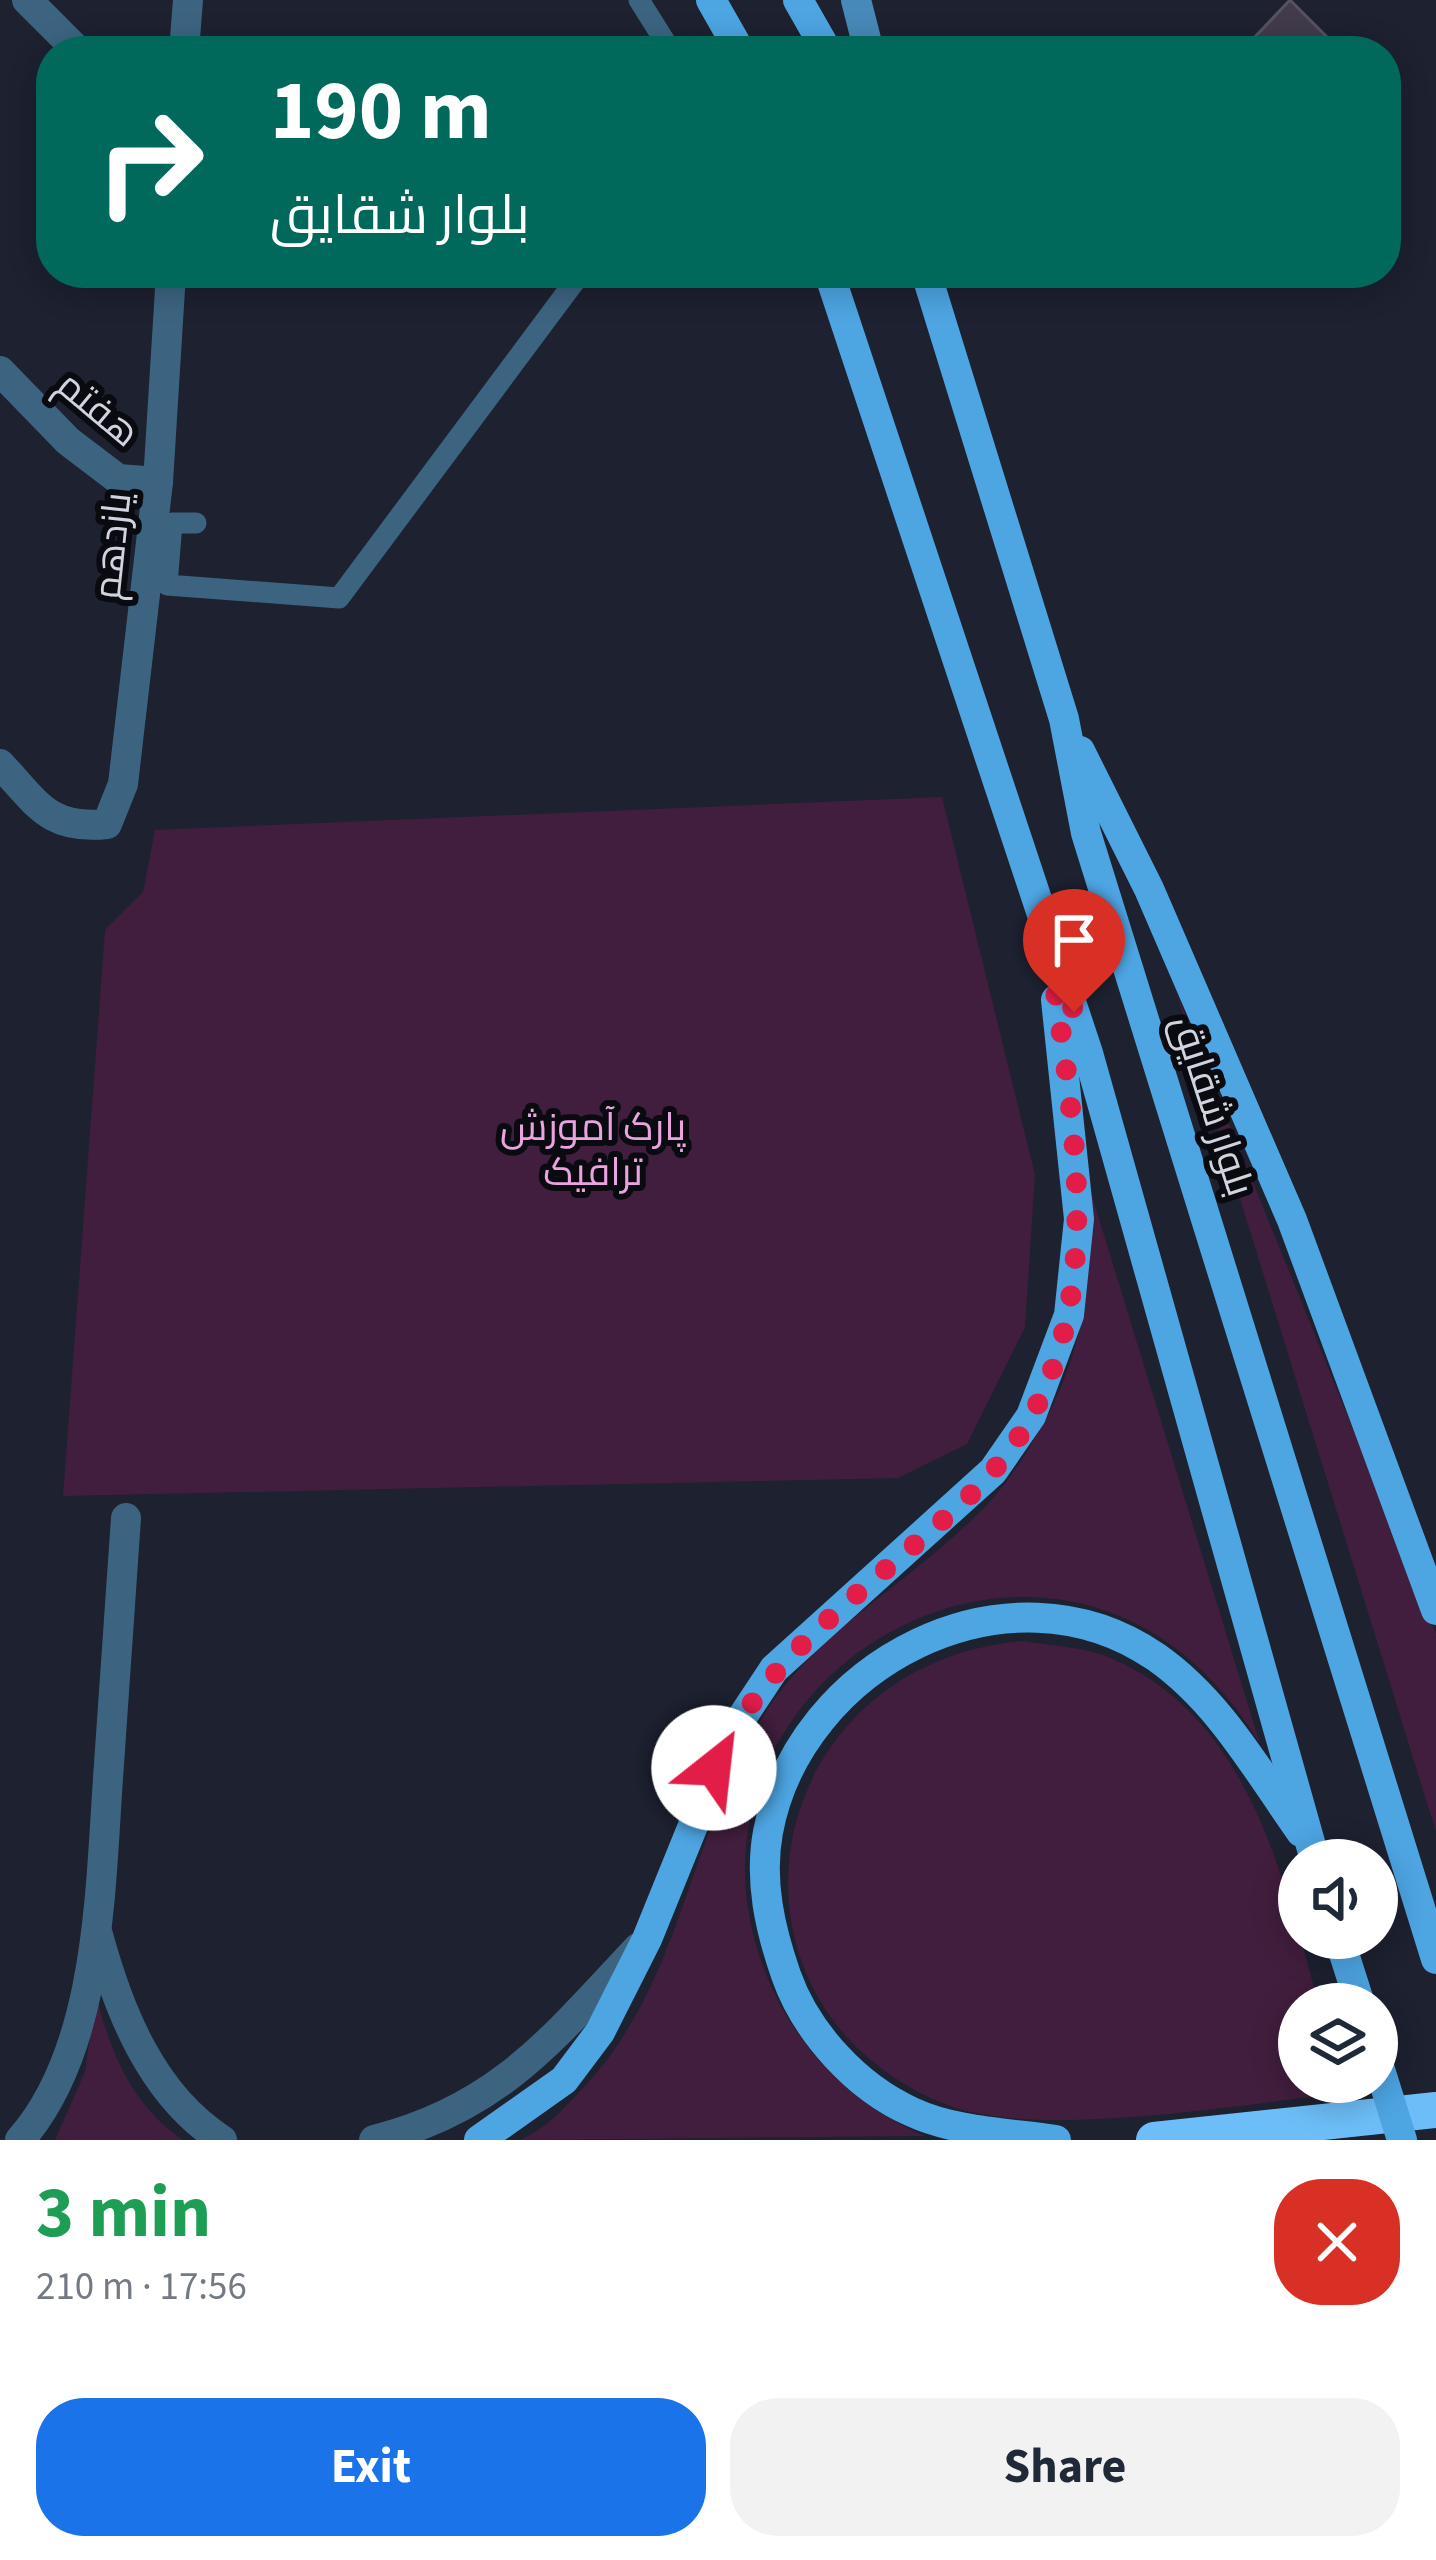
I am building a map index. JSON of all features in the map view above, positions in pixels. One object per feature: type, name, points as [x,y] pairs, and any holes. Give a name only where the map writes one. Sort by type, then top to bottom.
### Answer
[{"type":"highway","points":[[1154,2140],[1436,2110]]},
{"type":"main road","points":[[711,0],[731,36]]},
{"type":"main road","points":[[798,0],[818,36]]},
{"type":"main road","points":[[856,0],[865,36]]},
{"type":"main road","points":[[835,288],[1114,1144],[1309,1839]]},
{"type":"main road","name":"بلوار شقایق","points":[[931,288],[1064,719],[1086,833],[1232,1289],[1436,1959]]},
{"type":"main road","points":[[1064,719],[1158,911],[1436,1555]]},
{"type":"main road","points":[[479,2140],[564,2080],[600,2032],[646,1939],[729,1737],[774,1669],[994,1471],[1031,1416],[1053,1368],[1069,1315],[1079,1219],[1047,928]]},
{"type":"main road","points":[[1352,1369],[1436,1610]]},
{"type":"main road","points":[[1056,2140],[912,2112],[827,2048],[794,2000],[766,1921],[767,1833],[791,1761],[828,1706],[884,1658],[986,1621],[1041,1616],[1106,1632],[1153,1655],[1204,1694],[1303,1839]]},
{"type":"main road","points":[[1390,2103],[1402,2140]]},
{"type":"street","points":[[27,0],[63,36]]},
{"type":"street","points":[[185,36],[188,0]]},
{"type":"street","name":"یازدهم","points":[[0,764],[54,821],[78,827],[107,824],[123,784],[158,482],[170,288]]},
{"type":"street","name":"هفتم","points":[[0,371],[68,441],[118,479],[158,482]]},
{"type":"street","points":[[20,2140],[45,2112],[62,2072],[97,1930],[126,1518]]},
{"type":"street","points":[[97,1930],[112,1985],[135,2038],[168,2090],[222,2140]]},
{"type":"street","points":[[374,2140],[430,2126],[500,2087],[646,1939]]},
{"type":"lane","points":[[640,0],[662,36]]},
{"type":"lane","points":[[196,523],[172,523],[167,585],[339,598],[570,288]]},
{"type":"green space","name":"پارک آموزش ترافیک","points":[[942,797],[1035,1175],[1025,1327],[967,1444],[898,1478],[63,1496],[105,930],[143,892],[155,830]]},
{"type":"green space","points":[[1176,992],[1436,1634],[1436,1832]]},
{"type":"green space","points":[[1089,1186],[1260,1744],[1178,1650],[1083,1604],[985,1600],[892,1631],[815,1692],[763,1776],[745,1877],[772,1988],[800,2036],[855,2095],[925,2136],[520,2140],[561,2111],[616,2048],[664,1956],[738,1762],[786,1684],[842,1628],[965,1526],[1001,1489],[1029,1447],[1061,1387],[1079,1331],[1090,1246]]},
{"type":"green space","points":[[1023,1641],[1081,1649],[1113,1659],[1160,1686],[1198,1720],[1229,1761],[1274,1854],[1278,1959],[1306,1959],[1313,1983],[1278,1983],[1278,2101],[1086,2119],[986,2115],[947,2105],[867,2057],[816,1993],[791,1920],[792,1843],[816,1771],[864,1709],[933,1663]]},
{"type":"green space","points":[[96,1993],[125,2075],[150,2111],[183,2140],[55,2140],[85,2072]]},
{"type":"building","points":[[1290,0],[1326,36],[1256,36]]},
{"type":"route","points":[[714,1768],[774,1669],[994,1471],[1031,1416],[1053,1368],[1069,1315],[1079,1219],[1047,928],[1074,1012]]}]
